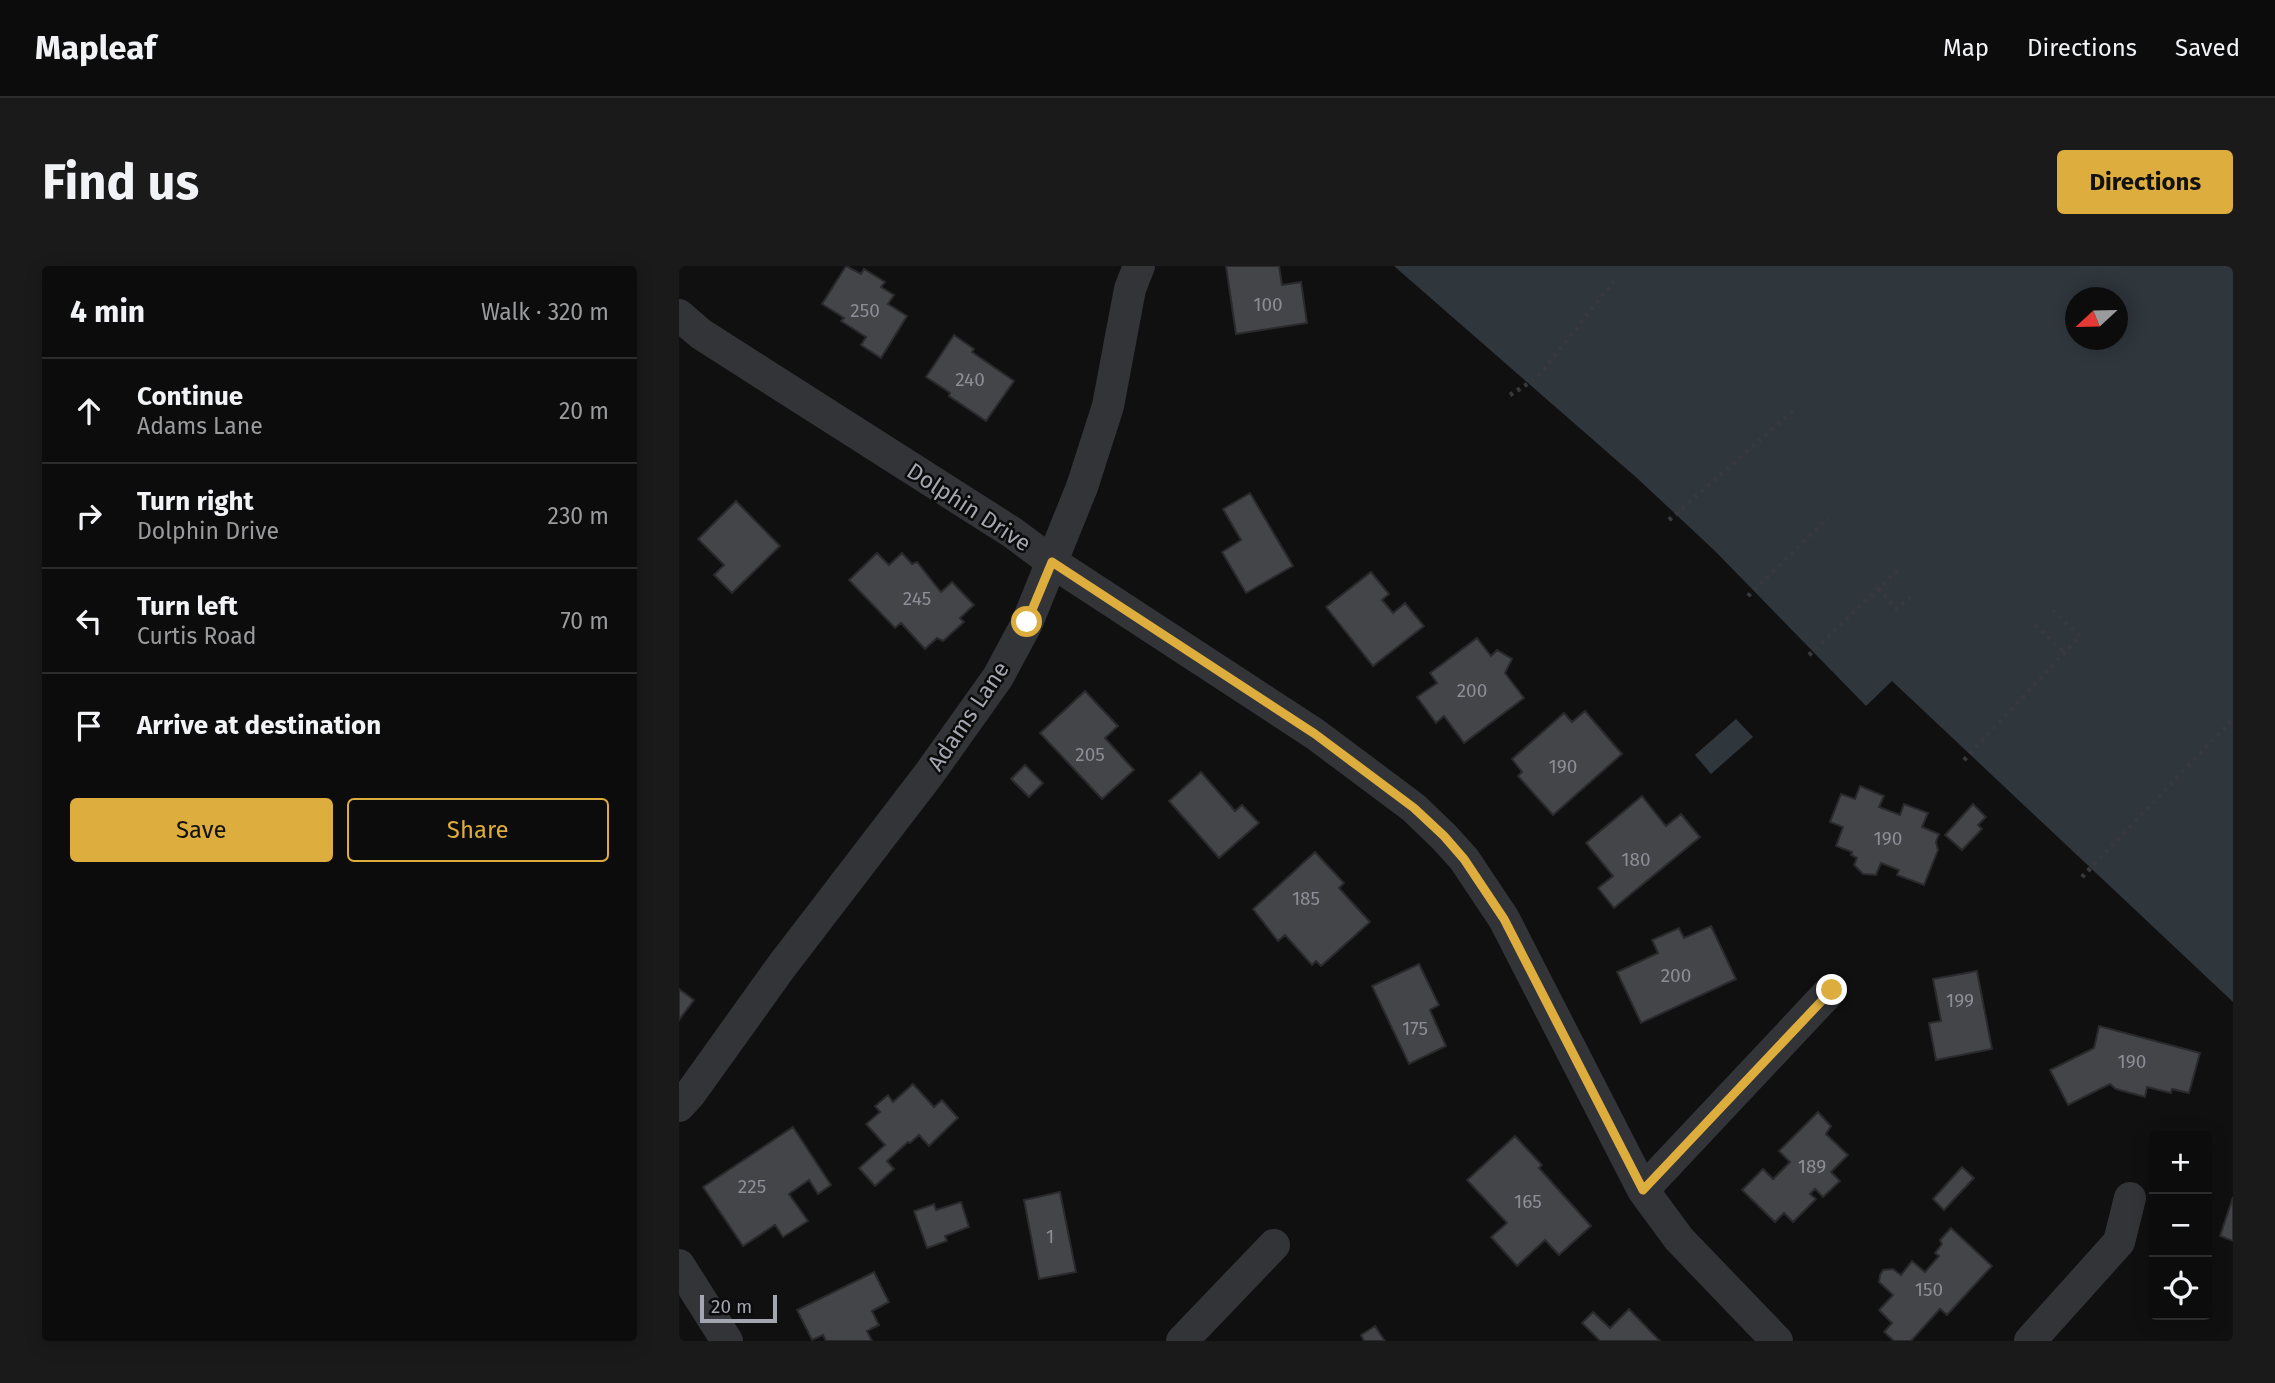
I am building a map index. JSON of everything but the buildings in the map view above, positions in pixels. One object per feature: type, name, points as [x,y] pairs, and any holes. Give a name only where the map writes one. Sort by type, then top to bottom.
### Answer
[{"type":"street","name":"Adams Lane","points":[[679,1106],[781,967],[929,774],[998,677],[1027,622],[1082,487],[1108,406],[1130,289],[1139,266]]},
{"type":"street","name":"Dolphin Drive","points":[[679,315],[701,334],[1013,533],[1052,562],[1315,734],[1414,808],[1444,836],[1464,859],[1504,919],[1643,1190],[1679,1239],[1777,1341]]},
{"type":"street","points":[[1643,1190],[1832,990]]},
{"type":"street","points":[[2030,1341],[2119,1242],[2130,1198]]},
{"type":"street","points":[[1182,1341],[1274,1245]]},
{"type":"street","points":[[679,1265],[727,1341]]},
{"type":"path","points":[[1510,394],[1537,378],[1614,281]]},
{"type":"path","points":[[1669,520],[1794,410]]},
{"type":"path","points":[[1748,596],[1828,518]]},
{"type":"path","points":[[1808,655],[1898,570]]},
{"type":"path","points":[[1878,589],[1897,609],[1915,593]]},
{"type":"path","points":[[1964,760],[2080,636],[2051,609]]},
{"type":"path","points":[[2035,625],[2064,652]]},
{"type":"path","points":[[2082,877],[2233,719]]},
{"type":"shaded area","points":[[1394,266],[2233,266],[2233,1002],[1892,681],[1866,706],[1715,551],[1638,479]]},
{"type":"shaded area","points":[[1736,719],[1753,737],[1711,774],[1695,755]]},
{"type":"route","points":[[1027,622],[1052,562],[1315,734],[1414,808],[1464,859],[1504,919],[1643,1190],[1832,990]]}]
